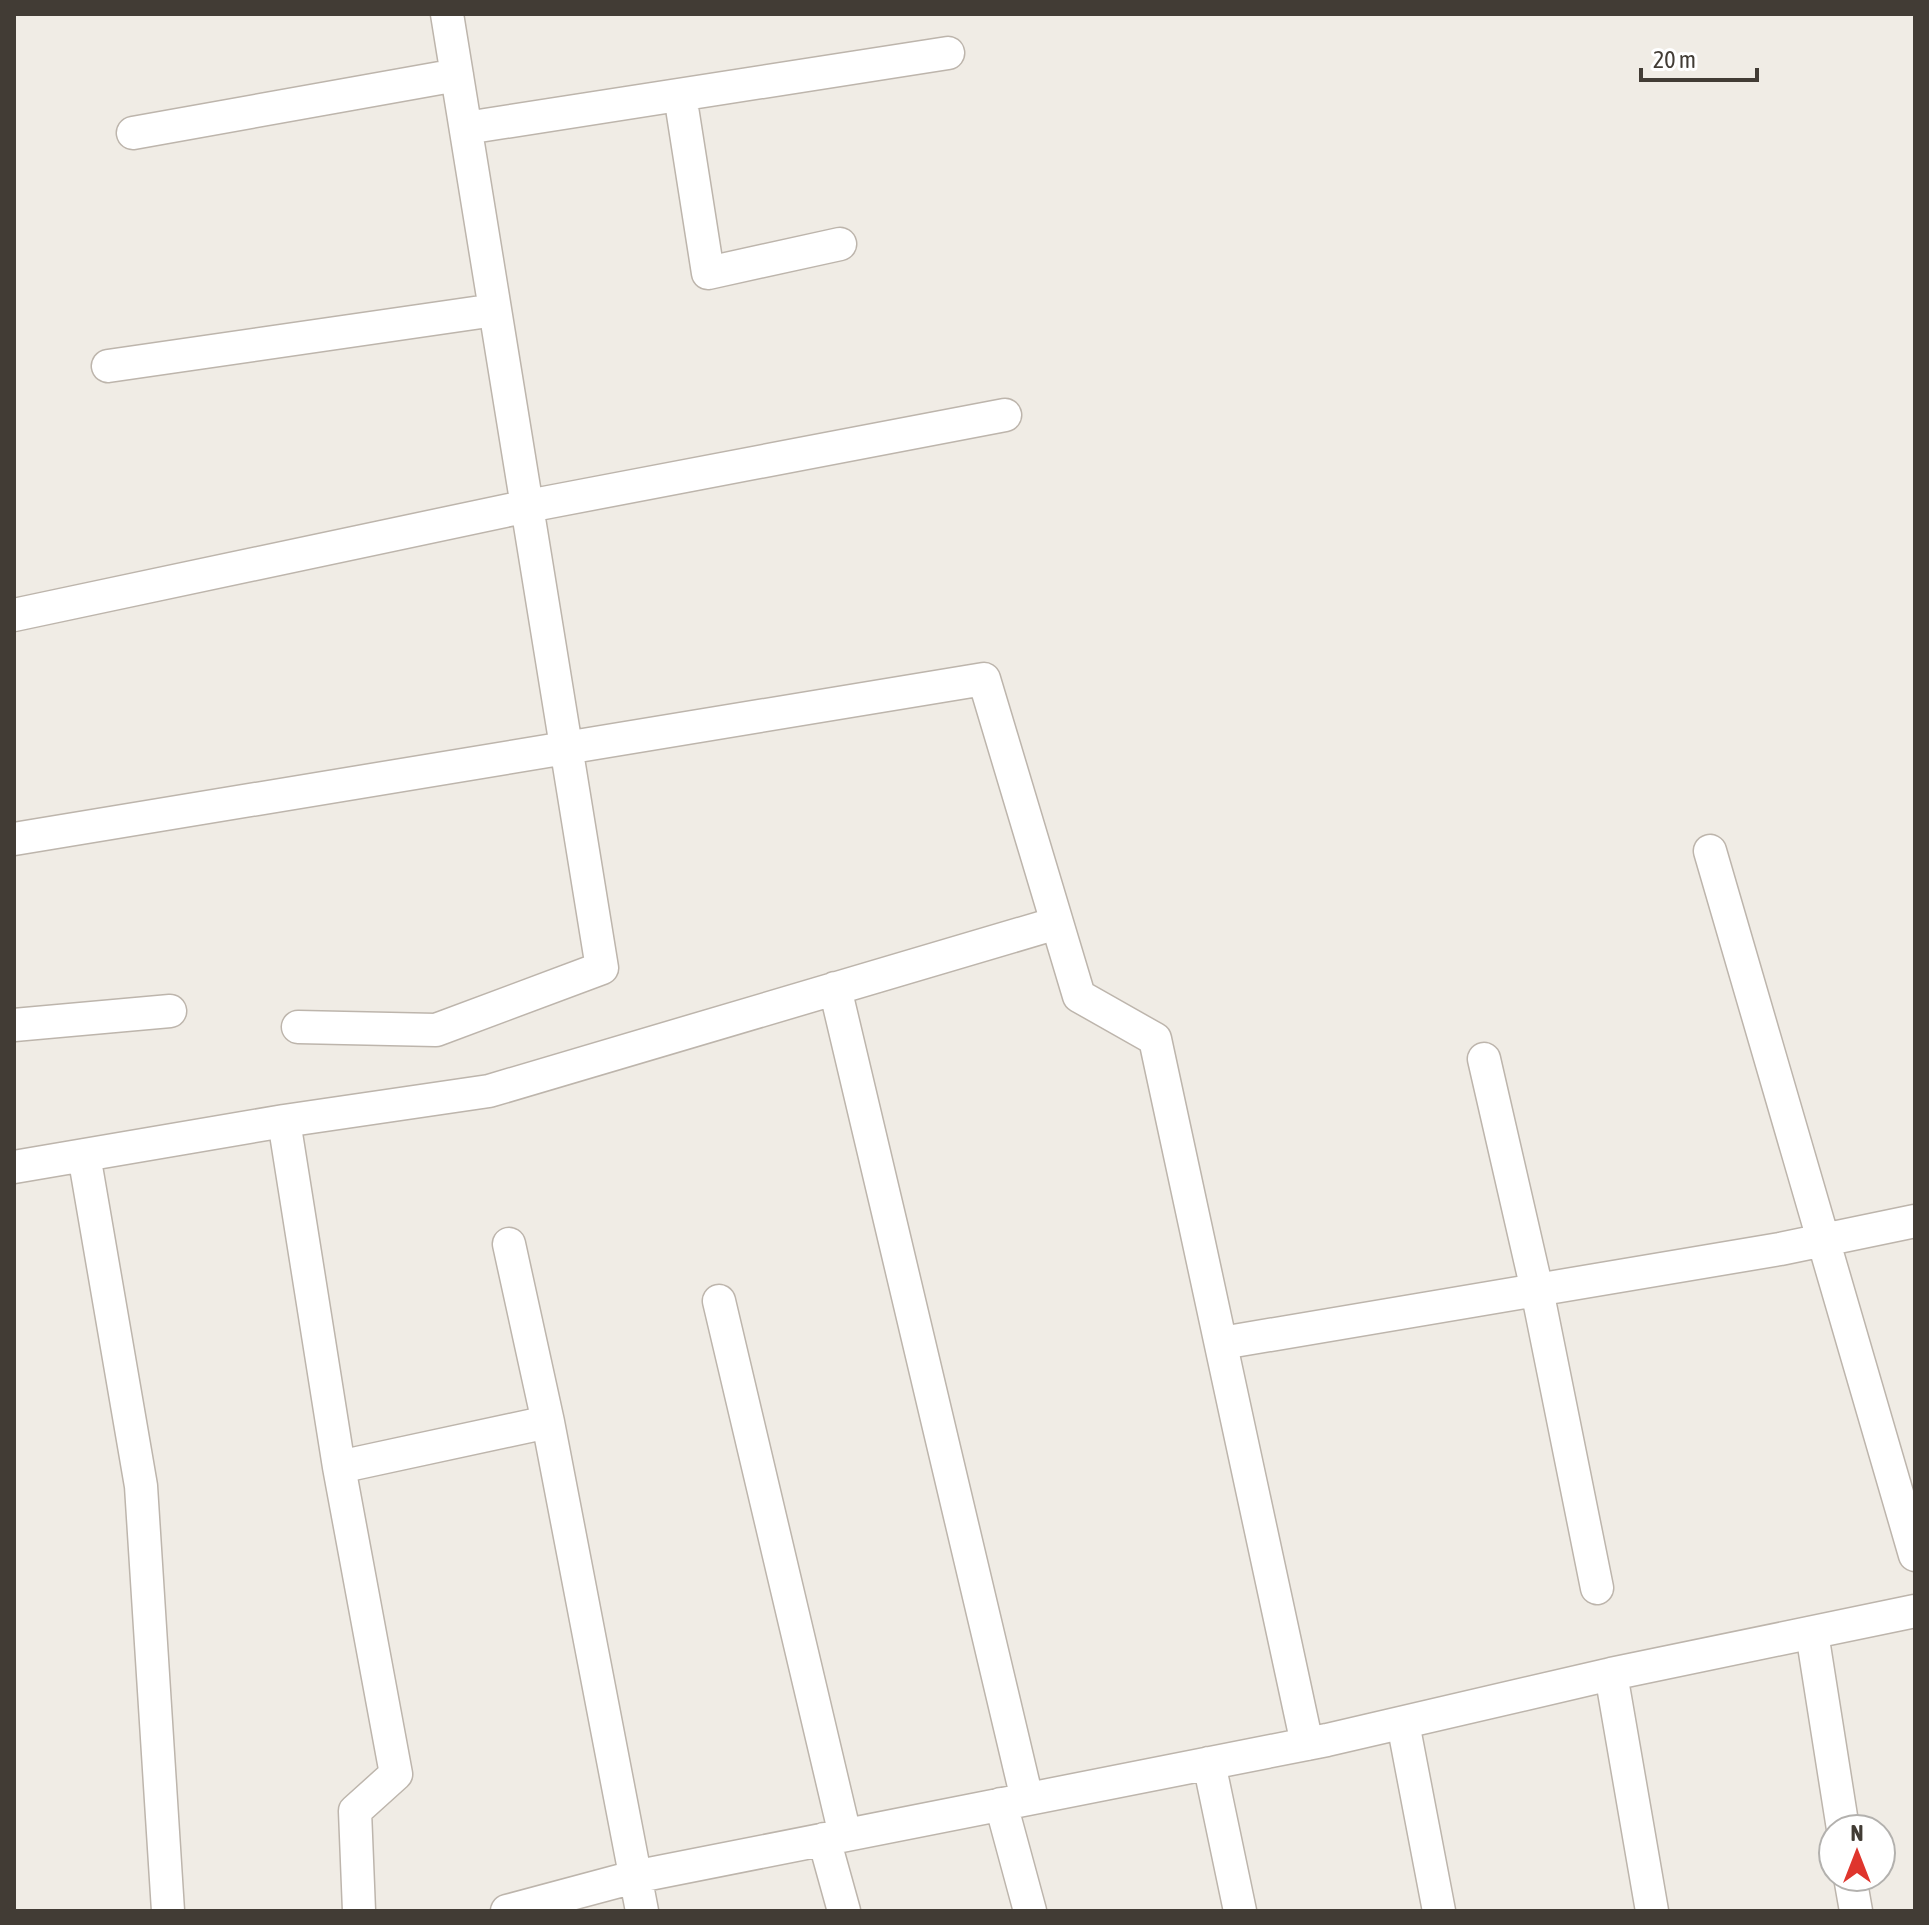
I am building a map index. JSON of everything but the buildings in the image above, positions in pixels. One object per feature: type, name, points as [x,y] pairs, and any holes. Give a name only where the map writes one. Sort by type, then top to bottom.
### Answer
[{"type":"street","points":[[298,1027],[436,1030],[602,968],[447,14]]},
{"type":"street","points":[[466,128],[948,53]]},
{"type":"street","points":[[133,133],[457,75]]},
{"type":"street","points":[[680,95],[708,273],[840,244]]},
{"type":"street","points":[[108,366],[495,310]]},
{"type":"street","points":[[14,615],[528,506],[1005,415]]},
{"type":"street","points":[[14,839],[984,679],[1079,996],[1155,1039],[1307,1744]]},
{"type":"street","points":[[1710,851],[1915,1555]]},
{"type":"street","points":[[14,1167],[284,1121],[489,1091],[1057,923]]},
{"type":"street","points":[[835,988],[1014,1802],[1030,1911]]},
{"type":"street","points":[[14,1025],[170,1011]]},
{"type":"street","points":[[1484,1059],[1537,1290],[1597,1588]]},
{"type":"street","points":[[284,1121],[339,1467],[396,1774],[355,1811],[359,1911]]},
{"type":"street","points":[[84,1155],[141,1486],[168,1911]]},
{"type":"street","points":[[1222,1343],[1824,1240],[1915,1221]]},
{"type":"street","points":[[509,1244],[548,1422],[642,1911]]},
{"type":"street","points":[[719,1301],[835,1837],[844,1911]]},
{"type":"street","points":[[339,1467],[548,1422]]},
{"type":"street","points":[[507,1911],[634,1877],[1307,1744],[1611,1674],[1915,1611]]},
{"type":"street","points":[[1812,1633],[1840,1813]]},
{"type":"street","points":[[1611,1674],[1652,1911]]},
{"type":"street","points":[[1403,1723],[1439,1911]]},
{"type":"street","points":[[1209,1763],[1240,1911]]}]
